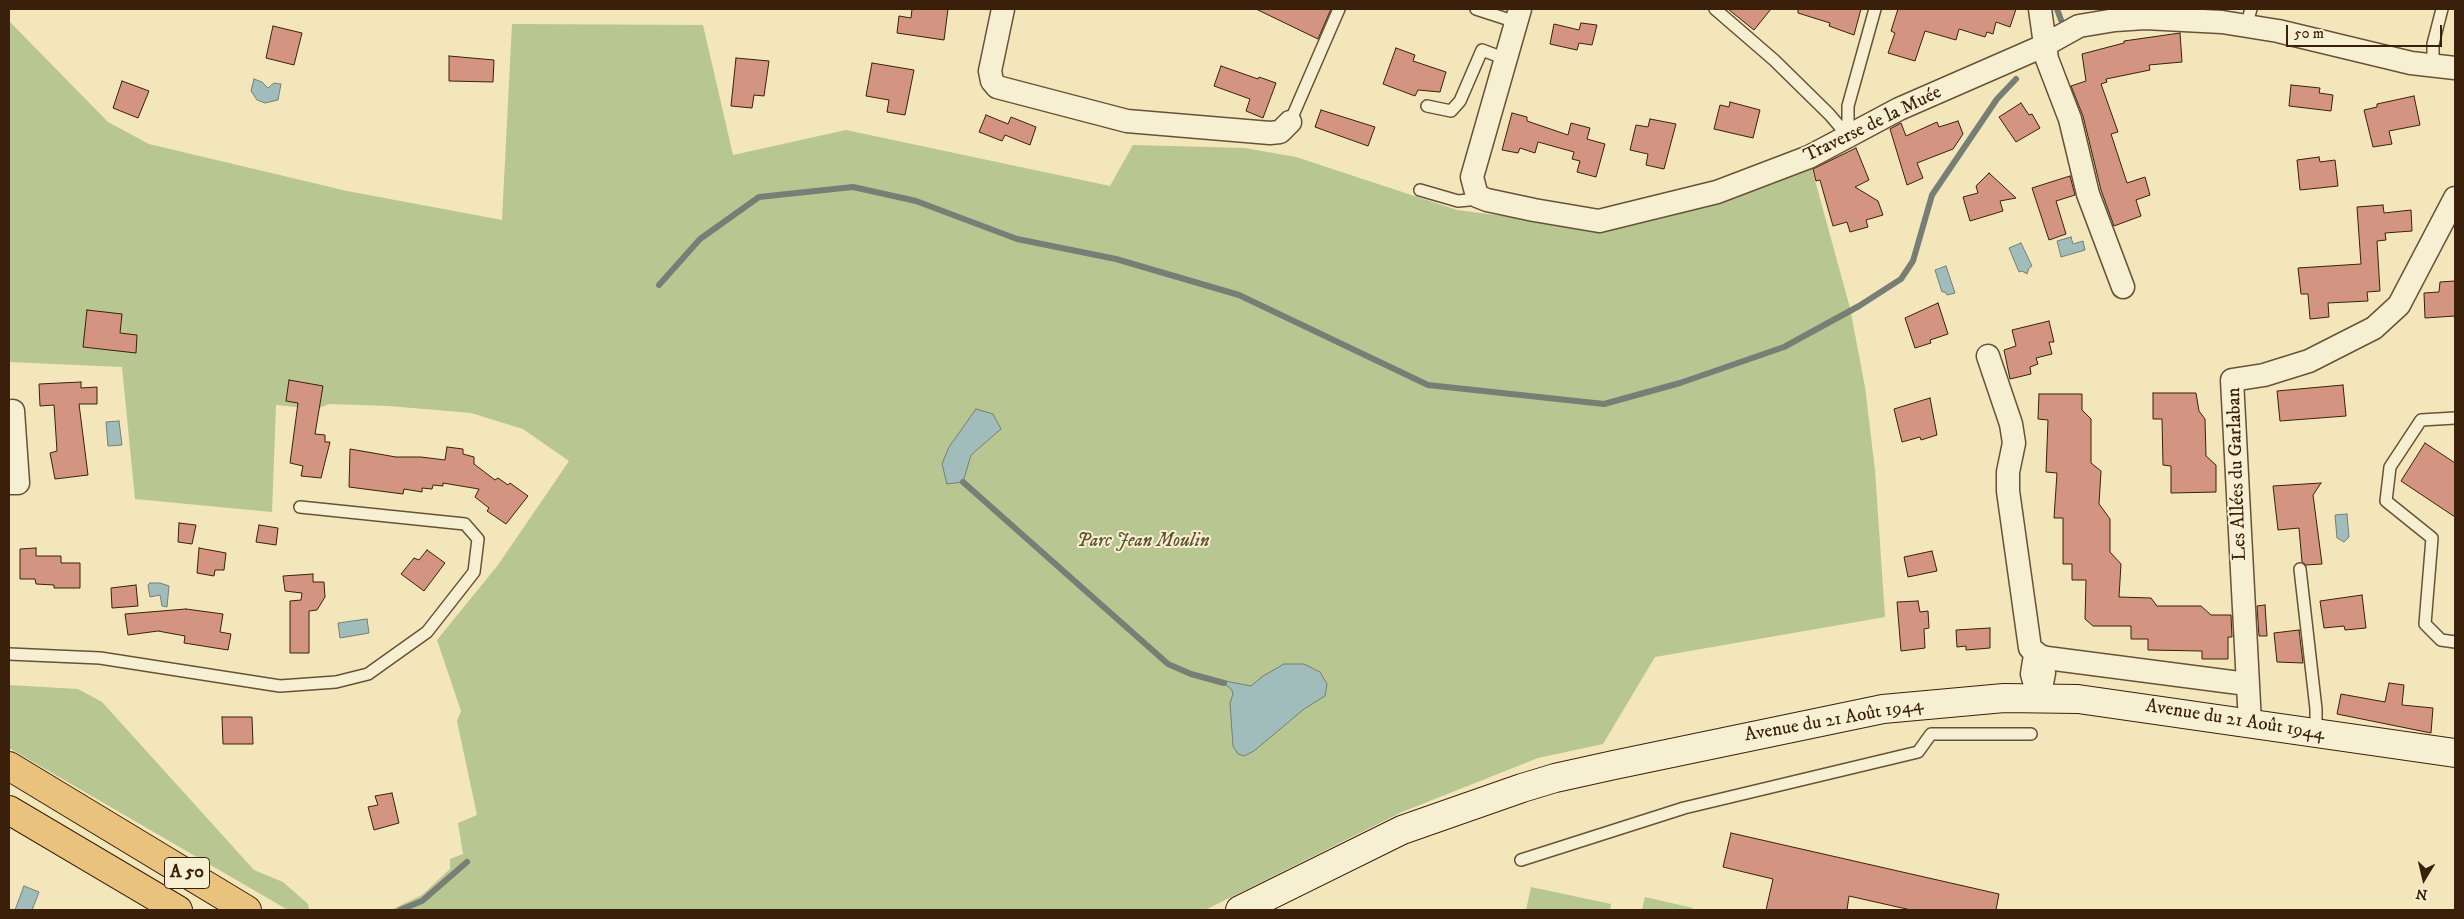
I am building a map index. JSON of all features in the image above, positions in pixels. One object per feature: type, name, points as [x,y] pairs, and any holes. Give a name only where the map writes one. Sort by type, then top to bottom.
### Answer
[{"type":"highway","name":"A 50","points":[[9,766],[247,910]]},
{"type":"highway","name":"A 50","points":[[9,810],[178,910]]},
{"type":"main road","name":"Avenue du 21 Août 1944","points":[[1240,910],[1402,830],[1555,778],[1761,733],[1883,709],[2004,698],[2097,701],[2455,753]]},
{"type":"street","points":[[1003,9],[990,71],[992,80],[997,87],[1127,121],[1270,133],[1280,132],[1290,122]]},
{"type":"street","points":[[2040,9],[2047,59],[2070,119],[2088,194],[2123,288]]},
{"type":"street","name":"Traverse de la Muée","points":[[1477,196],[1534,210],[1599,221],[1717,192],[1809,157],[1899,109],[2046,44],[2080,26],[2143,14],[2222,22],[2249,17],[2278,31],[2410,63],[2455,68]]},
{"type":"street","points":[[1477,196],[1472,177],[1518,16]]},
{"type":"street","name":"Les Allées du Garlaban","points":[[2250,723],[2232,380],[2264,375],[2309,361],[2374,328],[2399,305],[2452,200],[2455,198]]},
{"type":"street","points":[[1988,356],[2011,424],[2014,443],[2008,472],[2008,491],[2030,648],[2040,656],[2247,684]]},
{"type":"street","points":[[9,483],[18,483],[13,411]]},
{"type":"street","points":[[2039,699],[2044,673],[2040,656]]},
{"type":"lane","points":[[1290,122],[1339,9]]},
{"type":"lane","points":[[1476,9],[1518,16]]},
{"type":"lane","points":[[1715,9],[1774,60],[1829,114],[1848,136]]},
{"type":"lane","points":[[1848,136],[1848,106],[1876,9]]},
{"type":"lane","points":[[2433,66],[2433,44],[2442,9]]},
{"type":"lane","points":[[1427,106],[1452,111],[1460,101],[1482,50],[1506,60]]},
{"type":"lane","points":[[1420,190],[1458,201],[1470,200],[1477,196]]},
{"type":"lane","points":[[2455,418],[2421,420],[2390,467],[2386,501],[2432,538],[2425,624],[2441,640],[2455,642]]},
{"type":"lane","points":[[9,654],[100,658],[280,686],[336,682],[368,674],[427,632],[474,572],[478,539],[465,524],[300,507]]},
{"type":"lane","points":[[2300,569],[2316,709],[2316,734]]},
{"type":"lane","points":[[1521,860],[1684,808],[1918,752],[1932,734],[2031,734]]},
{"type":"green space","name":"Parc Jean Moulin","points":[[9,21],[108,122],[149,144],[347,191],[502,220],[512,24],[703,25],[733,155],[846,130],[1110,186],[1133,145],[1245,148],[1296,157],[1457,210],[1604,229],[1810,162],[1850,308],[1865,387],[1875,470],[1885,617],[1655,657],[1603,744],[1538,758],[1402,812],[1205,910],[391,910],[422,895],[450,869],[450,859],[463,854],[458,823],[477,815],[457,721],[461,711],[437,640],[498,565],[569,461],[523,429],[471,413],[389,406],[329,404],[317,409],[276,405],[272,512],[135,499],[122,367],[9,362]]},
{"type":"green space","points":[[9,685],[78,689],[102,702],[254,870],[283,882],[308,904],[309,910],[288,910],[9,748]]},
{"type":"green space","points":[[1531,887],[1611,904],[1610,910],[1526,910]]},
{"type":"green space","points":[[1645,897],[1693,908],[1692,910],[1642,910]]},
{"type":"water","points":[[254,79],[262,82],[268,88],[274,83],[281,84],[278,100],[265,103],[257,100],[251,91]]},
{"type":"water","points":[[2071,237],[2073,244],[2083,241],[2085,250],[2061,257],[2057,241]]},
{"type":"water","points":[[2021,243],[2032,266],[2027,274],[2022,271],[2019,272],[2009,248]]},
{"type":"water","points":[[1946,266],[1955,293],[1947,295],[1945,292],[1942,292],[1935,270]]},
{"type":"water","points":[[976,409],[993,414],[1001,429],[971,455],[963,482],[947,484],[942,464],[949,447]]},
{"type":"water","points":[[119,421],[122,445],[108,446],[106,422]]},
{"type":"water","points":[[2347,514],[2349,537],[2344,542],[2337,538],[2335,515]]},
{"type":"water","points":[[150,583],[160,583],[169,586],[167,607],[162,606],[160,595],[150,597],[148,585]]},
{"type":"water","points":[[367,619],[369,633],[340,638],[338,623]]},
{"type":"water","points":[[1284,664],[1304,664],[1320,672],[1327,684],[1325,696],[1304,709],[1254,751],[1244,756],[1238,754],[1233,746],[1230,703],[1233,694],[1232,690],[1224,683],[1225,681],[1251,686],[1263,676]]},
{"type":"water","points":[[24,886],[39,892],[32,910],[15,910]]},
{"type":"building","points":[[912,9],[948,9],[944,40],[897,33],[899,16],[911,18]]},
{"type":"building","points":[[1256,9],[1331,9],[1318,39]]},
{"type":"building","points":[[1728,9],[1771,9],[1754,30]]},
{"type":"building","points":[[1798,9],[1861,9],[1854,35],[1829,26],[1830,23],[1798,13]]},
{"type":"building","points":[[1898,9],[2016,9],[2010,27],[1996,22],[1993,34],[1987,32],[1985,37],[1959,29],[1956,40],[1925,31],[1915,61],[1888,53],[1895,33],[1891,31]]},
{"type":"building","points":[[1581,23],[1597,25],[1592,45],[1579,43],[1577,50],[1550,44],[1554,24],[1579,30]]},
{"type":"building","points":[[273,26],[302,33],[294,65],[266,58]]},
{"type":"building","points":[[2180,33],[2182,62],[2149,65],[2150,70],[2106,79],[2107,82],[2101,84],[2118,132],[2111,134],[2127,183],[2145,177],[2150,195],[2136,200],[2141,216],[2114,226],[2101,190],[2083,116],[2071,86],[2086,81],[2082,54],[2124,43],[2124,41]]},
{"type":"building","points":[[1396,48],[1415,55],[1413,61],[1446,72],[1440,92],[1418,90],[1415,96],[1383,84]]},
{"type":"building","points":[[449,56],[494,60],[493,82],[449,81]]},
{"type":"building","points":[[736,58],[769,61],[764,96],[754,95],[752,108],[731,106]]},
{"type":"building","points":[[872,63],[914,70],[905,115],[887,112],[889,100],[866,96]]},
{"type":"building","points":[[1221,66],[1276,83],[1263,118],[1246,111],[1250,99],[1214,86]]},
{"type":"building","points":[[122,81],[149,91],[138,118],[113,108]]},
{"type":"building","points":[[2291,85],[2320,88],[2319,93],[2333,95],[2331,111],[2289,106]]},
{"type":"building","points":[[2414,96],[2420,125],[2389,131],[2392,144],[2373,147],[2364,110],[2377,107],[2377,104]]},
{"type":"building","points":[[1730,102],[1760,110],[1753,138],[1714,129],[1720,105],[1729,107]]},
{"type":"building","points":[[2021,103],[2029,115],[2032,114],[2040,128],[2016,142],[1999,117]]},
{"type":"building","points":[[1321,110],[1375,127],[1368,146],[1315,127]]},
{"type":"building","points":[[1512,113],[1527,117],[1527,121],[1568,135],[1571,123],[1590,128],[1587,139],[1605,144],[1596,177],[1577,172],[1580,161],[1572,159],[1574,152],[1538,142],[1535,153],[1520,148],[1518,153],[1502,150]]},
{"type":"building","points":[[986,115],[1008,124],[1011,117],[1036,127],[1030,145],[1005,135],[1002,141],[979,132]]},
{"type":"building","points":[[1650,119],[1676,124],[1664,169],[1646,165],[1648,154],[1630,150],[1636,125],[1648,127]]},
{"type":"building","points":[[1958,121],[1963,134],[1953,149],[1917,163],[1923,178],[1907,185],[1890,129],[1901,123],[1906,136],[1937,122],[1939,127]]},
{"type":"building","points":[[1856,148],[1869,180],[1855,187],[1878,201],[1883,215],[1866,220],[1868,227],[1850,232],[1847,222],[1833,226],[1820,180],[1816,181],[1813,169]]},
{"type":"building","points":[[2319,157],[2320,162],[2335,160],[2338,186],[2300,190],[2297,160]]},
{"type":"building","points":[[1989,173],[2016,198],[2000,201],[2003,211],[1970,221],[1963,197],[1978,193],[1976,186]]},
{"type":"building","points":[[2070,176],[2075,195],[2056,201],[2066,234],[2049,240],[2032,188]]},
{"type":"building","points":[[2383,205],[2384,213],[2411,210],[2412,231],[2385,233],[2386,240],[2377,241],[2380,291],[2367,292],[2368,301],[2328,303],[2329,317],[2310,319],[2308,294],[2301,294],[2298,268],[2361,264],[2357,207]]},
{"type":"building","points":[[2455,281],[2455,316],[2425,318],[2424,293],[2439,292],[2440,282]]},
{"type":"building","points":[[1938,303],[1948,334],[1930,340],[1931,343],[1915,348],[1905,318]]},
{"type":"building","points":[[87,310],[122,314],[120,333],[137,335],[136,353],[83,347]]},
{"type":"building","points":[[2049,321],[2054,342],[2049,342],[2052,354],[2036,358],[2038,364],[2030,367],[2031,374],[2010,379],[2004,350],[2016,346],[2012,330]]},
{"type":"building","points":[[289,380],[323,386],[315,434],[325,435],[325,442],[330,442],[321,478],[301,476],[303,466],[290,463],[298,403],[286,401]]},
{"type":"building","points":[[81,382],[81,388],[97,387],[97,404],[79,404],[88,475],[55,479],[50,453],[57,451],[54,405],[40,406],[39,384]]},
{"type":"building","points":[[2343,385],[2346,416],[2280,421],[2277,391]]},
{"type":"building","points":[[2153,393],[2196,393],[2199,411],[2205,419],[2206,456],[2216,465],[2216,492],[2171,493],[2171,466],[2163,465],[2162,419],[2153,419]]},
{"type":"building","points":[[2039,394],[2082,394],[2082,410],[2091,419],[2091,463],[2101,471],[2099,504],[2110,519],[2110,552],[2121,564],[2119,597],[2151,598],[2157,606],[2201,606],[2211,615],[2231,615],[2232,637],[2228,637],[2228,659],[2202,659],[2202,651],[2148,650],[2148,639],[2131,639],[2131,626],[2093,626],[2085,619],[2086,580],[2072,580],[2072,564],[2063,564],[2063,518],[2054,518],[2057,473],[2046,472],[2048,420],[2038,419]]},
{"type":"building","points":[[1930,398],[1937,435],[1921,440],[1920,437],[1902,442],[1894,409]]},
{"type":"building","points":[[2425,443],[2455,463],[2455,517],[2401,481]]},
{"type":"building","points":[[447,447],[463,449],[463,454],[474,457],[474,464],[495,480],[498,478],[508,485],[510,483],[528,496],[506,524],[487,511],[489,508],[475,497],[479,489],[443,483],[443,486],[433,485],[432,489],[422,488],[422,492],[404,489],[403,494],[349,487],[350,449],[396,457],[421,457],[445,460]]},
{"type":"building","points":[[2321,483],[2313,495],[2322,564],[2306,565],[2302,562],[2299,528],[2278,530],[2273,486]]},
{"type":"building","points":[[179,523],[196,525],[192,544],[178,542]]},
{"type":"building","points":[[259,525],[278,528],[276,545],[256,542]]},
{"type":"building","points":[[36,548],[36,556],[61,556],[61,563],[80,563],[80,588],[54,588],[54,585],[36,584],[35,579],[20,579],[20,549]]},
{"type":"building","points":[[199,548],[226,553],[224,570],[215,570],[214,576],[197,573]]},
{"type":"building","points":[[427,550],[445,563],[424,591],[401,574],[414,558],[419,560]]},
{"type":"building","points":[[1932,551],[1937,571],[1908,577],[1904,557]]},
{"type":"building","points":[[313,574],[313,582],[324,582],[325,597],[317,610],[309,611],[309,653],[290,653],[290,601],[301,600],[302,593],[285,591],[283,576]]},
{"type":"building","points":[[136,585],[138,606],[112,608],[111,588]]},
{"type":"building","points":[[2362,595],[2366,628],[2345,630],[2344,626],[2324,628],[2320,601]]},
{"type":"building","points":[[1918,601],[1920,612],[1928,611],[1929,628],[1924,629],[1925,648],[1901,651],[1897,602]]},
{"type":"building","points":[[2265,605],[2267,636],[2259,636],[2257,606]]},
{"type":"building","points":[[186,609],[223,614],[220,632],[231,634],[228,650],[184,643],[185,636],[158,631],[128,635],[125,614]]},
{"type":"building","points":[[1990,628],[1990,648],[1966,650],[1966,646],[1957,647],[1956,630]]},
{"type":"building","points":[[2299,630],[2303,663],[2277,662],[2274,633]]},
{"type":"building","points":[[2389,683],[2404,685],[2402,705],[2433,708],[2431,733],[2337,714],[2341,694],[2385,702]]},
{"type":"building","points":[[222,717],[252,717],[253,744],[223,744]]},
{"type":"building","points":[[392,793],[399,823],[374,830],[368,807],[378,805],[375,796]]},
{"type":"building","points":[[1731,833],[1999,894],[1996,910],[1911,910],[1849,896],[1847,910],[1766,910],[1773,879],[1723,867]]},
{"type":"waterway","points":[[2057,9],[2061,20]]},
{"type":"waterway","points":[[659,285],[700,239],[759,197],[853,187],[916,201],[1017,239],[1116,259],[1239,295],[1428,385],[1604,404],[1680,383],[1784,347],[1859,306],[1901,279],[1913,261],[1932,195],[1997,99],[2016,79]]},
{"type":"waterway","points":[[963,482],[1168,664],[1191,674],[1224,683]]},
{"type":"waterway","points":[[400,910],[422,901],[467,862]]}]
